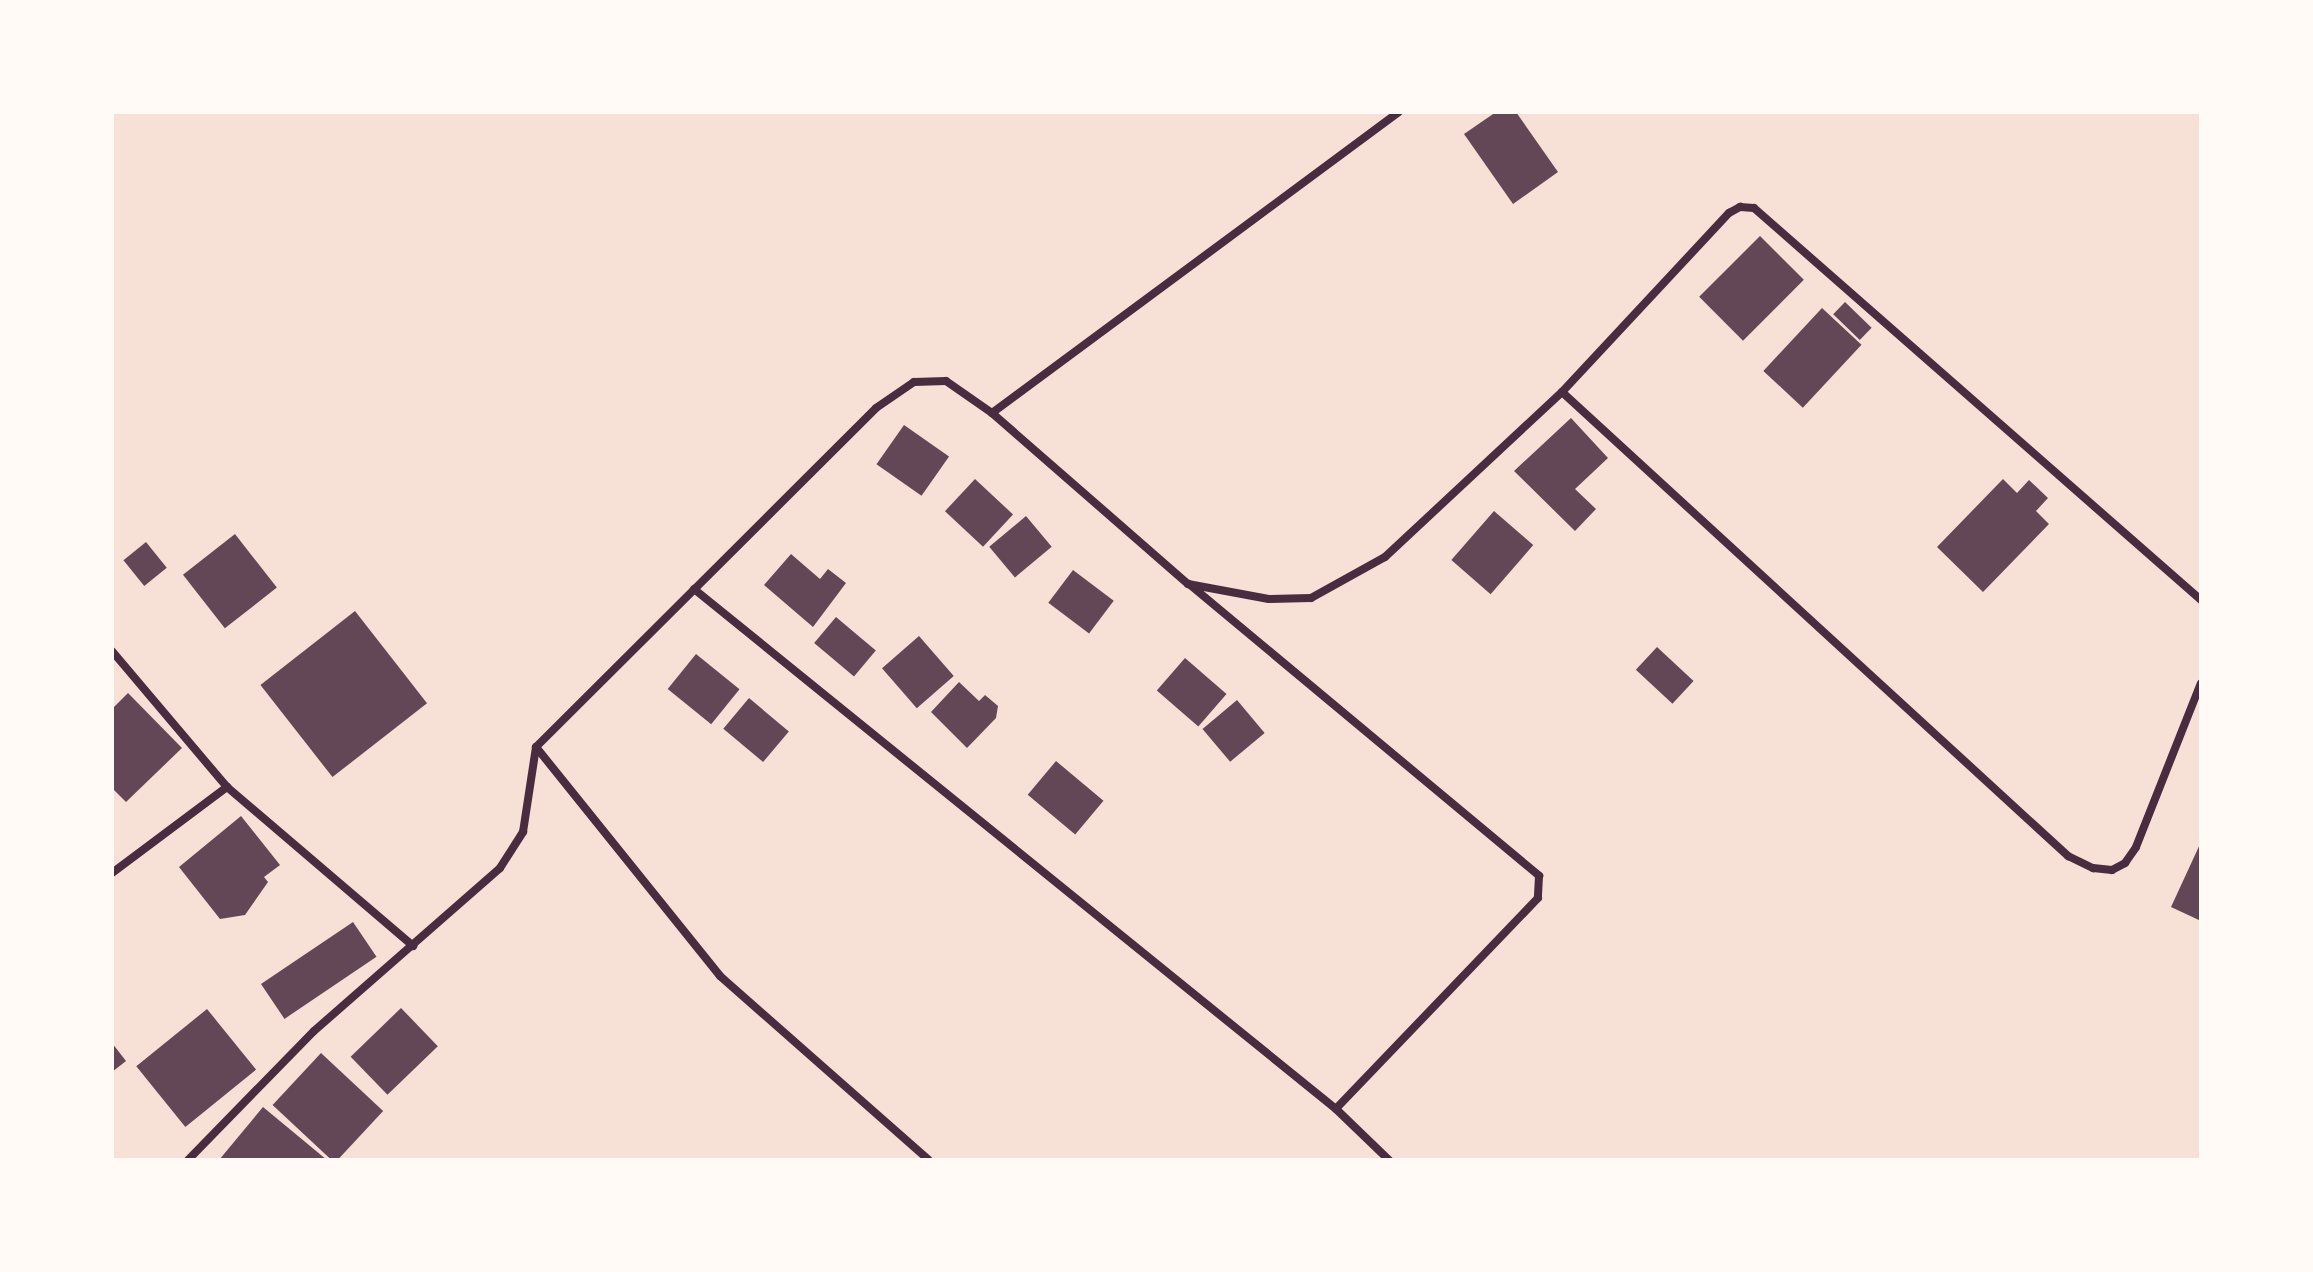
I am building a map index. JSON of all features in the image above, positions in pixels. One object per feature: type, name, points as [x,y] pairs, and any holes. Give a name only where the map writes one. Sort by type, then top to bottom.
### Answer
[{"type":"street","points":[[992,413],[1399,112]]},
{"type":"street","points":[[1188,584],[1269,599],[1311,598],[1346,583],[1385,557],[1562,392],[1729,213],[1754,208],[2201,600]]},
{"type":"street","points":[[188,1160],[314,1031],[413,946],[515,850],[529,807],[536,747],[902,388],[931,378],[946,381],[992,413],[1188,584],[1539,876],[1538,898],[1336,1109]]},
{"type":"street","points":[[1562,392],[2068,856],[2093,868],[2112,870],[2125,863],[2136,847],[2201,683]]},
{"type":"street","points":[[694,589],[1336,1109],[1389,1160]]},
{"type":"street","points":[[112,651],[227,787],[413,946]]},
{"type":"street","points":[[536,747],[720,976],[929,1160]]},
{"type":"street","points":[[112,873],[227,787]]},
{"type":"building","points":[[1496,112],[1516,112],[1558,172],[1513,204],[1464,134]]},
{"type":"building","points":[[1760,236],[1804,280],[1743,341],[1699,297]]},
{"type":"building","points":[[1845,302],[1872,328],[1860,340],[1833,314]]},
{"type":"building","points":[[1822,308],[1861,345],[1803,408],[1763,371]]},
{"type":"building","points":[[1571,418],[1608,458],[1575,489],[1596,509],[1575,531],[1514,471]]},
{"type":"building","points":[[904,425],[949,457],[922,496],[876,464]]},
{"type":"building","points":[[975,479],[1013,514],[983,547],[945,511]]},
{"type":"building","points":[[2003,479],[2017,493],[2029,480],[2048,498],[2036,511],[2049,524],[1983,592],[1937,547]]},
{"type":"building","points":[[1494,511],[1533,545],[1491,594],[1451,560]]},
{"type":"building","points":[[1026,516],[1052,547],[1015,577],[989,547]]},
{"type":"building","points":[[235,534],[277,588],[225,628],[183,575]]},
{"type":"building","points":[[146,542],[167,568],[144,586],[123,560]]},
{"type":"building","points":[[791,554],[820,579],[828,569],[846,583],[813,627],[764,585]]},
{"type":"building","points":[[1073,570],[1114,601],[1089,633],[1048,603]]},
{"type":"building","points":[[355,611],[427,703],[332,777],[260,685]]},
{"type":"building","points":[[836,617],[876,650],[854,676],[814,643]]},
{"type":"building","points":[[919,636],[954,676],[917,708],[882,668]]},
{"type":"building","points":[[1657,647],[1694,681],[1672,704],[1636,670]]},
{"type":"building","points":[[696,654],[740,689],[711,724],[668,689]]},
{"type":"building","points":[[1185,658],[1227,694],[1198,727],[1157,690]]},
{"type":"building","points":[[959,682],[979,701],[985,695],[998,706],[996,718],[967,748],[931,712]]},
{"type":"building","points":[[128,693],[182,748],[126,802],[112,788],[112,709]]},
{"type":"building","points":[[749,698],[789,731],[763,762],[723,729]]},
{"type":"building","points":[[1237,700],[1265,733],[1230,762],[1203,729]]},
{"type":"building","points":[[1056,761],[1103,801],[1075,835],[1028,795]]},
{"type":"building","points":[[241,816],[280,865],[264,877],[268,882],[245,915],[220,919],[179,867]]},
{"type":"building","points":[[2201,842],[2201,921],[2171,907]]},
{"type":"building","points":[[353,922],[376,957],[284,1019],[261,984]]},
{"type":"building","points":[[401,1008],[438,1046],[387,1095],[351,1057]]},
{"type":"building","points":[[207,1009],[256,1070],[185,1127],[136,1066]]},
{"type":"building","points":[[112,1043],[126,1061],[112,1072]]},
{"type":"building","points":[[321,1053],[383,1111],[337,1160],[332,1160],[273,1105]]},
{"type":"building","points":[[263,1107],[327,1160],[219,1160]]}]
